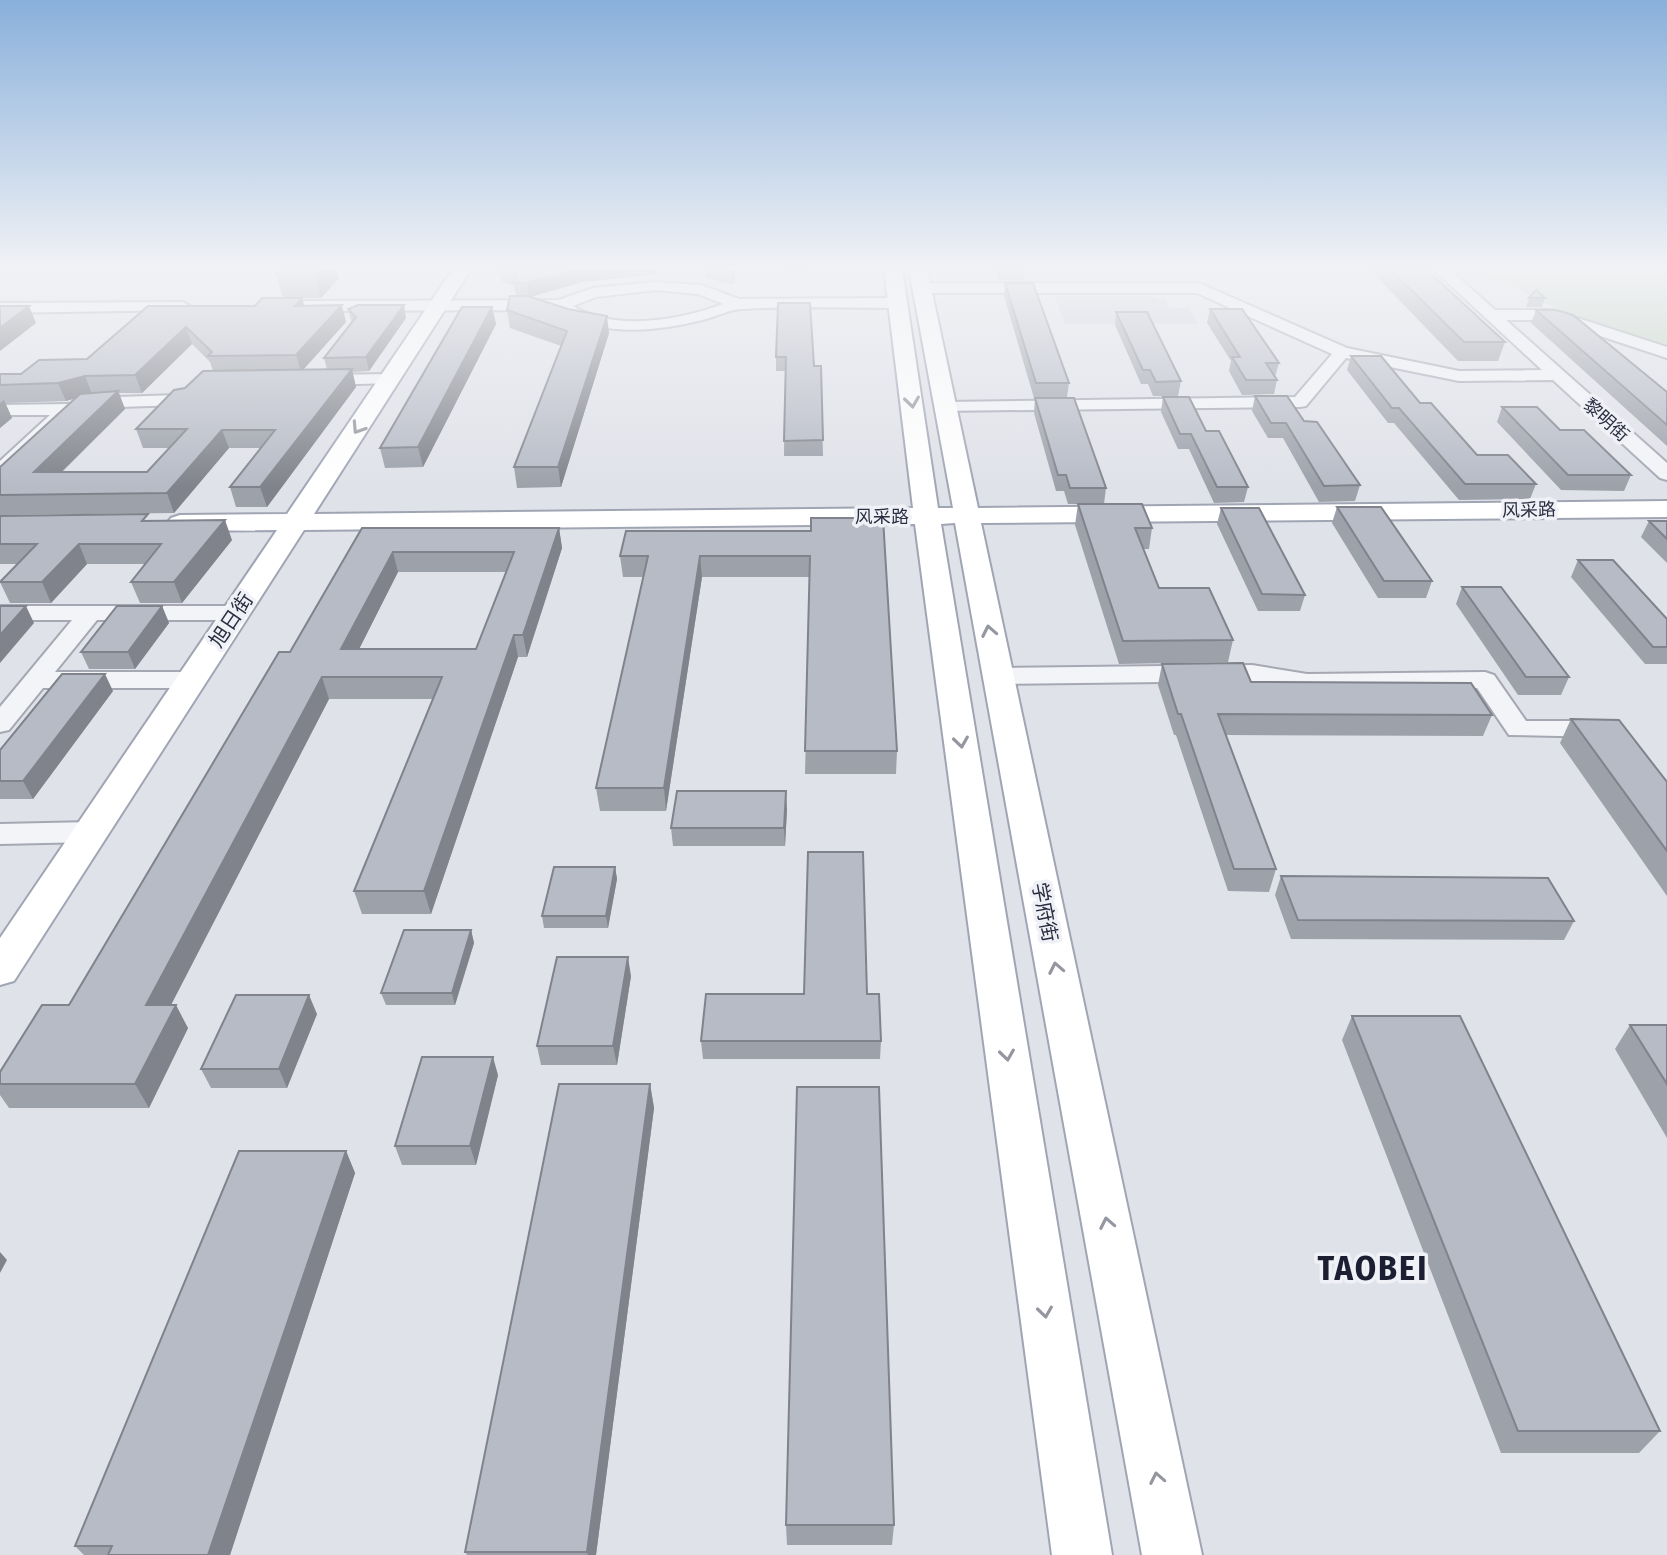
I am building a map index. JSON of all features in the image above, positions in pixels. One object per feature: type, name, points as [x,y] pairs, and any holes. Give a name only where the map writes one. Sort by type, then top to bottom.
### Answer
[{"type":"main road","name":"旭日街","points":[[0,970],[415,342]]},
{"type":"main road","points":[[913,342],[927,517],[1082,1555]]},
{"type":"main road","name":"学府街","points":[[926,342],[945,407],[1172,1555]]},
{"type":"main road","name":"风采路","points":[[156,524],[1667,509]]},
{"type":"street","points":[[1319,342],[1342,352],[1459,376],[1555,375]]},
{"type":"street","name":"黎明街","points":[[1519,342],[1667,474]]},
{"type":"street","points":[[1633,342],[1667,353]]},
{"type":"street","points":[[945,407],[1300,402],[1342,352]]},
{"type":"street","points":[[324,360],[307,380],[390,379]]},
{"type":"street","points":[[0,410],[67,409],[92,402],[183,400],[203,381],[218,381]]},
{"type":"street","points":[[0,472],[67,409]]},
{"type":"street","points":[[0,613],[235,613]]},
{"type":"street","points":[[0,724],[90,613]]},
{"type":"street","points":[[998,676],[1252,673],[1307,682],[1485,680],[1518,729],[1614,729]]},
{"type":"street","points":[[36,680],[192,680]]},
{"type":"street","points":[[0,834],[91,832]]},
{"type":"green space","points":[[1640,342],[1667,342],[1667,351]]},
{"type":"building","points":[[107,342],[171,342],[135,375],[85,376],[58,383],[0,385],[0,374],[21,374],[39,360],[87,359]]},
{"type":"building","points":[[201,342],[308,342],[296,355],[208,356],[212,352]]},
{"type":"building","points":[[337,342],[377,342],[366,357],[324,358]]},
{"type":"building","points":[[442,342],[474,342],[418,447],[380,448]]},
{"type":"building","points":[[563,342],[599,342],[558,467],[514,467]]},
{"type":"building","points":[[777,342],[812,342],[814,366],[821,366],[823,440],[784,441],[786,357],[776,357]]},
{"type":"building","points":[[1023,342],[1054,342],[1069,383],[1036,383]]},
{"type":"building","points":[[1130,342],[1162,342],[1181,381],[1156,382],[1150,370],[1143,370]]},
{"type":"building","points":[[1230,342],[1264,342],[1279,363],[1266,363],[1277,380],[1246,380],[1232,357],[1240,357]]},
{"type":"building","points":[[1572,342],[1605,342],[1667,392],[1667,425]]},
{"type":"building","points":[[1351,356],[1381,356],[1420,403],[1431,403],[1477,455],[1508,455],[1536,484],[1465,484],[1399,408],[1392,408]]},
{"type":"building","points":[[352,369],[260,487],[230,487],[275,430],[222,430],[167,493],[0,495],[0,467],[80,394],[118,391],[34,472],[147,472],[187,429],[136,429],[174,390],[185,388],[203,371]]},
{"type":"building","points":[[1255,396],[1287,396],[1304,421],[1317,422],[1360,485],[1324,486],[1286,423],[1271,423]]},
{"type":"building","points":[[1163,397],[1189,397],[1206,431],[1219,431],[1248,487],[1217,487],[1191,434],[1180,434]]},
{"type":"building","points":[[1035,398],[1074,398],[1106,488],[1070,488],[1066,475],[1058,475]]},
{"type":"building","points":[[1502,407],[1537,407],[1560,430],[1584,430],[1631,475],[1568,475]]},
{"type":"building","points":[[1078,504],[1142,504],[1152,528],[1135,528],[1159,588],[1209,588],[1233,640],[1123,641]]},
{"type":"building","points":[[1337,507],[1381,507],[1432,581],[1384,581]]},
{"type":"building","points":[[1221,508],[1259,508],[1305,595],[1262,594]]},
{"type":"building","points":[[148,514],[142,521],[225,520],[174,582],[131,582],[161,544],[79,544],[42,582],[0,582],[37,544],[0,544],[0,516]]},
{"type":"building","points":[[811,518],[883,518],[897,751],[805,751],[810,556],[700,556],[664,788],[596,788],[648,556],[620,556],[626,531],[811,531]]},
{"type":"building","points":[[1649,521],[1667,521],[1667,539]]},
{"type":"building","points":[[362,528],[559,528],[523,635],[514,635],[424,891],[354,891],[442,677],[322,677],[146,1005],[176,1005],[135,1084],[0,1084],[0,1072],[42,1005],[69,1005],[279,652],[290,652]],"holes":[[[393,552],[514,552],[476,649],[341,649]]]},
{"type":"building","points":[[1578,560],[1613,560],[1667,619],[1667,647],[1653,647]]},
{"type":"building","points":[[1462,587],[1501,587],[1569,677],[1526,677]]},
{"type":"building","points":[[0,606],[26,606],[0,635]]},
{"type":"building","points":[[117,606],[162,606],[128,652],[81,652]]},
{"type":"building","points":[[1243,663],[1251,682],[1471,683],[1492,715],[1218,714],[1276,869],[1234,869],[1162,664]]},
{"type":"building","points":[[62,674],[105,674],[23,781],[0,781],[0,750]]},
{"type":"building","points":[[1571,719],[1619,720],[1667,782],[1667,851]]},
{"type":"building","points":[[677,791],[786,791],[784,828],[671,828]]},
{"type":"building","points":[[808,852],[863,852],[867,994],[879,994],[881,1041],[701,1041],[706,994],[804,994]]},
{"type":"building","points":[[554,867],[615,867],[606,916],[542,916]]},
{"type":"building","points":[[1281,876],[1548,878],[1574,921],[1298,920]]},
{"type":"building","points":[[404,930],[471,930],[452,993],[381,993]]},
{"type":"building","points":[[557,957],[628,957],[613,1046],[537,1046]]},
{"type":"building","points":[[236,995],[309,995],[279,1069],[201,1069]]},
{"type":"building","points":[[1352,1016],[1460,1016],[1660,1431],[1518,1431]]},
{"type":"building","points":[[1630,1025],[1667,1025],[1667,1084]]},
{"type":"building","points":[[422,1057],[493,1057],[470,1146],[395,1146]]},
{"type":"building","points":[[559,1084],[650,1084],[587,1552],[465,1552]]},
{"type":"building","points":[[797,1087],[879,1087],[894,1525],[786,1525]]},
{"type":"building","points":[[239,1151],[346,1151],[208,1555],[108,1555],[112,1546],[75,1546]]},
{"type":"district","name":"TAOBEI","points":[[1373,1268]]}]
